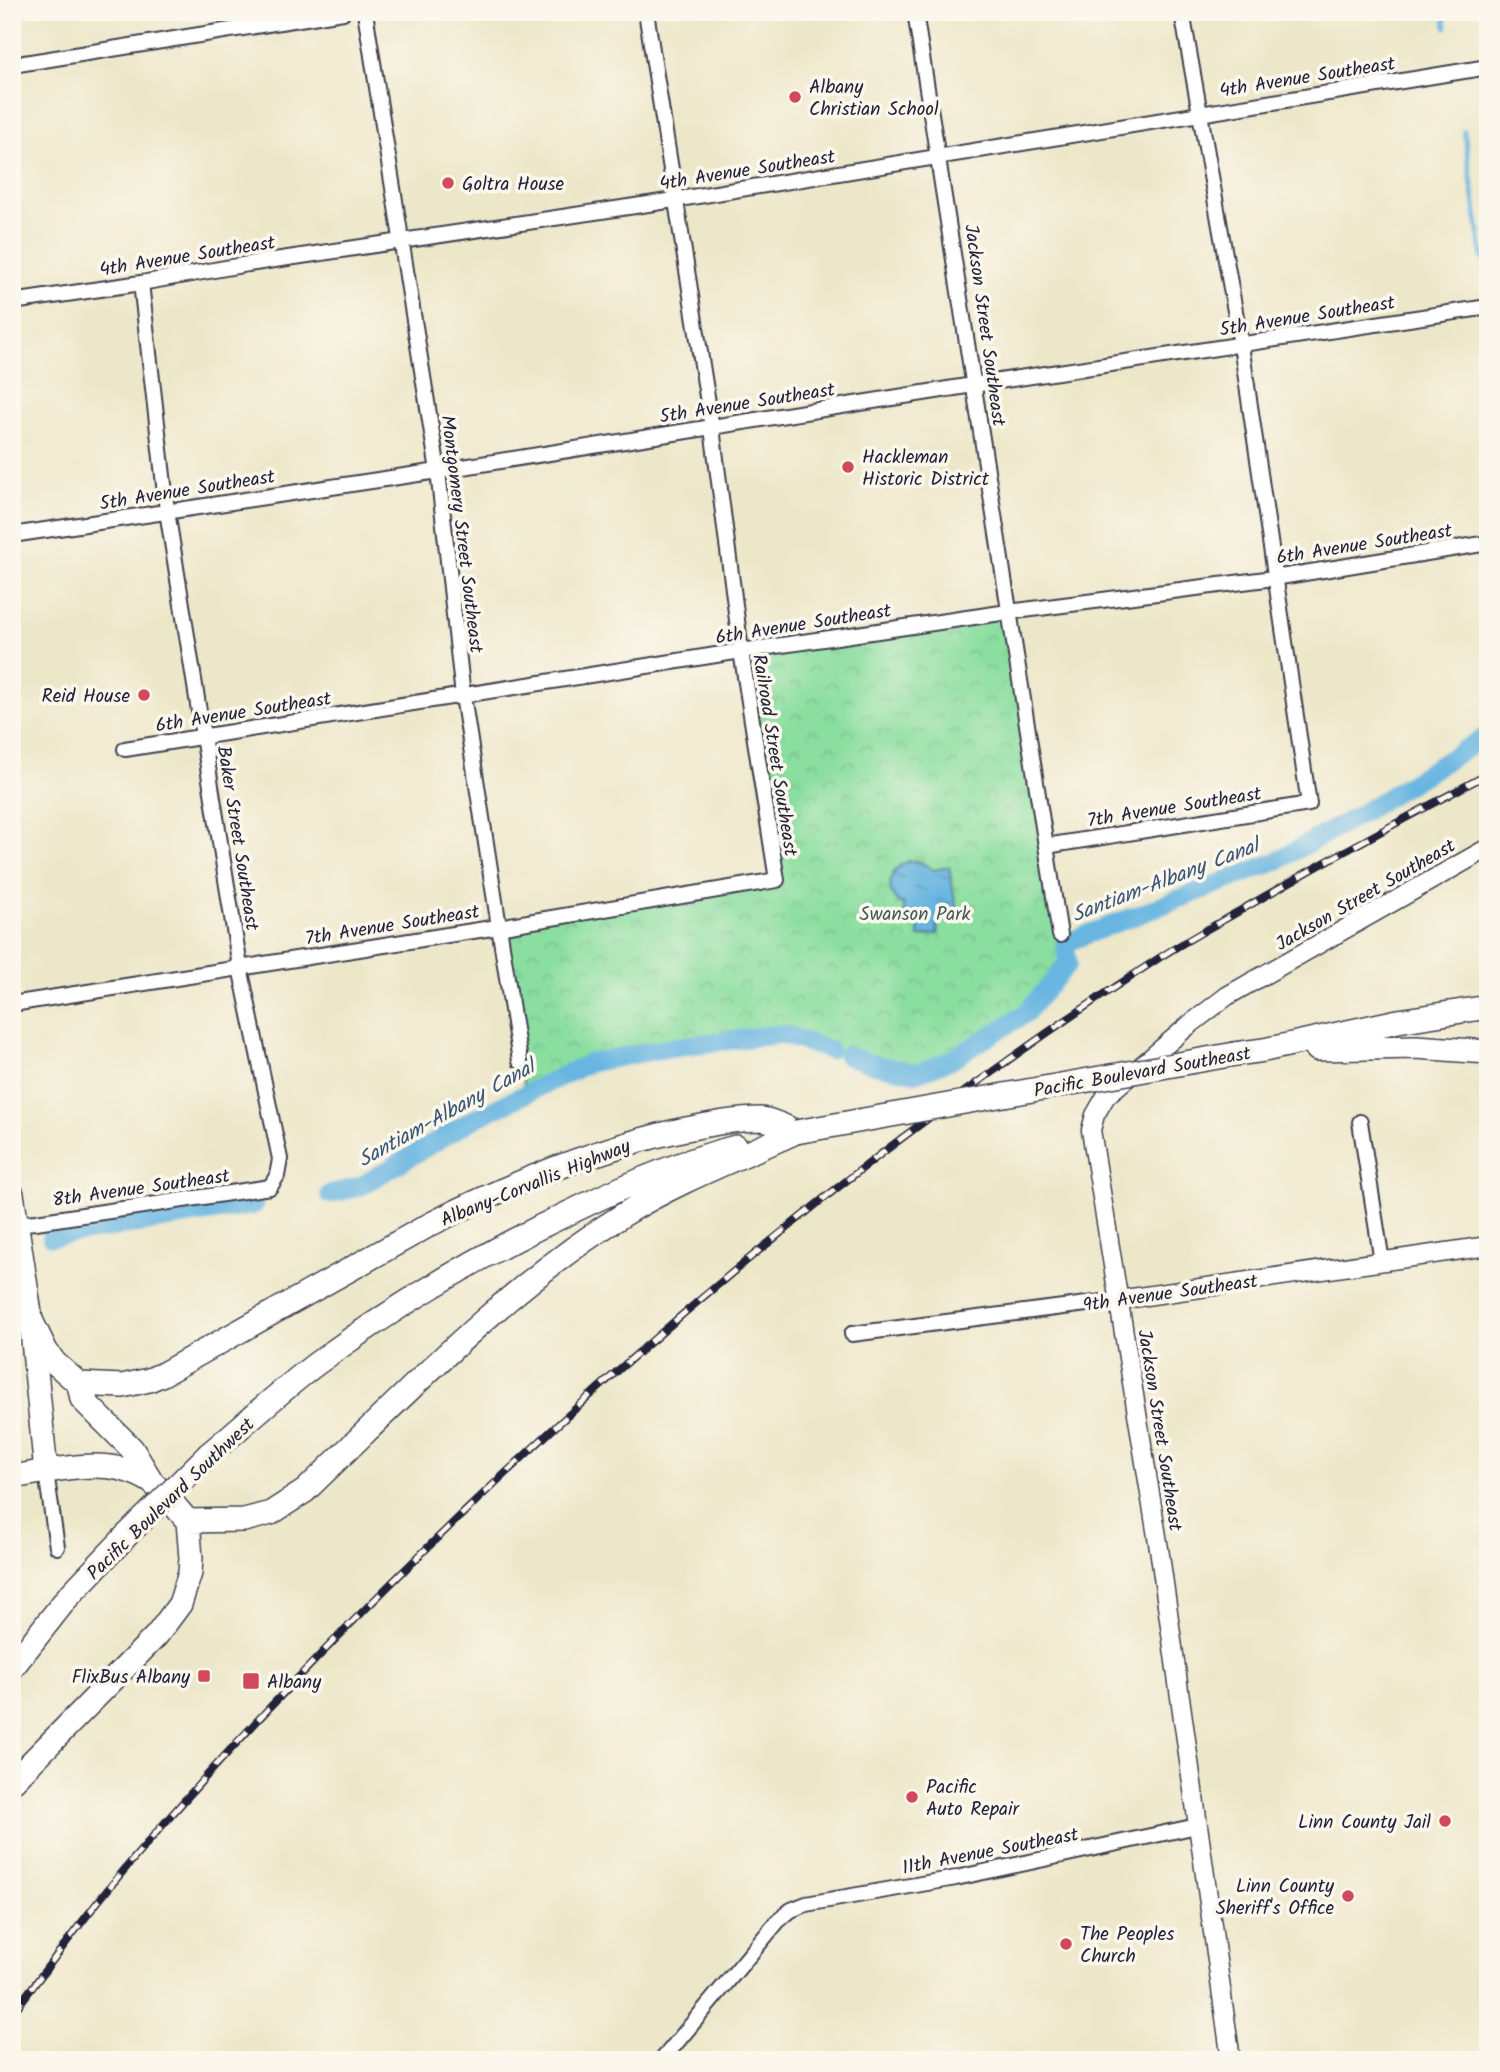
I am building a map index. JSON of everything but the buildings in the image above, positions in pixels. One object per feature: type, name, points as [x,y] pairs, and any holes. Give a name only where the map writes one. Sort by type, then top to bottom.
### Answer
[{"type":"highway","name":"Pacific Boulevard Southeast","points":[[796,1132],[1265,1050],[1398,1021],[1488,1007]]},
{"type":"highway","points":[[1265,1050],[1416,1047],[1488,1052]]},
{"type":"highway","name":"Albany-Corvallis Highway","points":[[79,1384],[117,1387],[149,1380],[431,1224],[475,1202],[579,1160],[645,1138],[714,1123],[764,1119],[796,1132]]},
{"type":"highway","points":[[188,1521],[244,1520],[271,1513],[305,1491],[486,1320],[559,1257],[625,1213],[685,1182],[796,1132]]},
{"type":"highway","name":"Pacific Boulevard Southwest","points":[[12,1668],[67,1598],[209,1454],[314,1366],[423,1291],[520,1236],[612,1192],[703,1156],[796,1132]]},
{"type":"highway","points":[[12,1194],[17,1257],[31,1320],[46,1472]]},
{"type":"highway","points":[[12,1782],[157,1635],[180,1604],[190,1573],[191,1558],[188,1521],[152,1482],[132,1449],[82,1399],[79,1384],[55,1363],[46,1351],[31,1320]]},
{"type":"highway","points":[[12,1477],[83,1467],[113,1466],[152,1482]]},
{"type":"street","points":[[12,65],[343,12]]},
{"type":"street","name":"Montgomery Street Southeast","points":[[365,12],[438,471],[463,696],[520,1060]]},
{"type":"street","name":"Railroad Street Southeast","points":[[646,12],[712,428],[741,651],[777,880]]},
{"type":"street","name":"Jackson Street Southeast","points":[[915,12],[940,157],[1008,612],[1060,935]]},
{"type":"street","points":[[1182,12],[1241,345],[1274,578]]},
{"type":"street","name":"4th Avenue Southeast","points":[[12,302],[676,200],[1488,67]]},
{"type":"street","name":"Baker Street Southeast","points":[[141,283],[167,510],[240,967],[280,1159],[278,1176],[270,1187]]},
{"type":"street","name":"5th Avenue Southeast","points":[[12,535],[1488,307]]},
{"type":"street","name":"6th Avenue Southeast","points":[[125,749],[741,651],[1008,612],[1274,578],[1488,543]]},
{"type":"street","name":"7th Avenue Southeast","points":[[1046,846],[1309,804],[1274,578]]},
{"type":"street","name":"Jackson Street Southeast","points":[[1231,2060],[1160,1555],[1091,1130],[1095,1115],[1106,1096],[1227,996],[1488,848]]},
{"type":"street","name":"7th Avenue Southeast","points":[[12,1004],[777,880]]},
{"type":"street","points":[[1360,1122],[1382,1262]]},
{"type":"street","name":"8th Avenue Southeast","points":[[14,1223],[270,1187]]},
{"type":"street","name":"9th Avenue Southeast","points":[[852,1334],[1118,1300],[1488,1246]]},
{"type":"street","points":[[46,1472],[57,1547]]},
{"type":"street","name":"11th Avenue Southeast","points":[[662,2060],[778,1921],[791,1910],[806,1903],[956,1878],[1197,1826]]},
{"type":"green space","name":"Swanson Park","points":[[1008,612],[1068,964],[1025,1014],[951,1060],[917,1073],[872,1064],[782,1034],[673,1047],[589,1063],[525,1093],[498,927],[776,880],[741,651]]},
{"type":"water","points":[[909,861],[919,861],[934,870],[949,867],[957,911],[941,913],[937,922],[938,934],[919,937],[919,917],[905,917],[903,903],[899,903],[891,891],[893,874]]},
{"type":"waterway","points":[[1444,12],[1446,27]]},
{"type":"waterway","points":[[1464,131],[1483,259]]},
{"type":"waterway","name":"Santiam-Albany Canal","points":[[847,1056],[917,1073],[951,1060],[1025,1014],[1068,964],[1065,943],[1277,861],[1362,813],[1488,735]]},
{"type":"waterway","name":"Santiam-Albany Canal","points":[[330,1194],[361,1186],[472,1120],[589,1063],[673,1047],[782,1034],[829,1050]]},
{"type":"waterway","name":"Santiam-Albany Canal","points":[[51,1237],[254,1205]]},
{"type":"railway","points":[[12,2014],[114,1882],[200,1783],[290,1686],[477,1500],[637,1353],[720,1283],[889,1148],[1065,1020],[1190,939],[1488,774]]},
{"type":"place","name":"Albany Christian School","points":[[795,97]]},
{"type":"place","name":"Goltra House","points":[[448,183]]},
{"type":"place","name":"Hackleman Historic District","points":[[848,467]]},
{"type":"place","name":"Reid House","points":[[144,695]]},
{"type":"place","name":"FlixBus Albany","points":[[204,1676]]},
{"type":"place","name":"Albany","points":[[251,1681]]},
{"type":"place","name":"Pacific Auto Repair","points":[[912,1797]]},
{"type":"place","name":"Linn County Jail","points":[[1445,1821]]},
{"type":"place","name":"Linn County Sheriff's Office","points":[[1348,1896]]},
{"type":"place","name":"The Peoples Church","points":[[1066,1944]]}]
